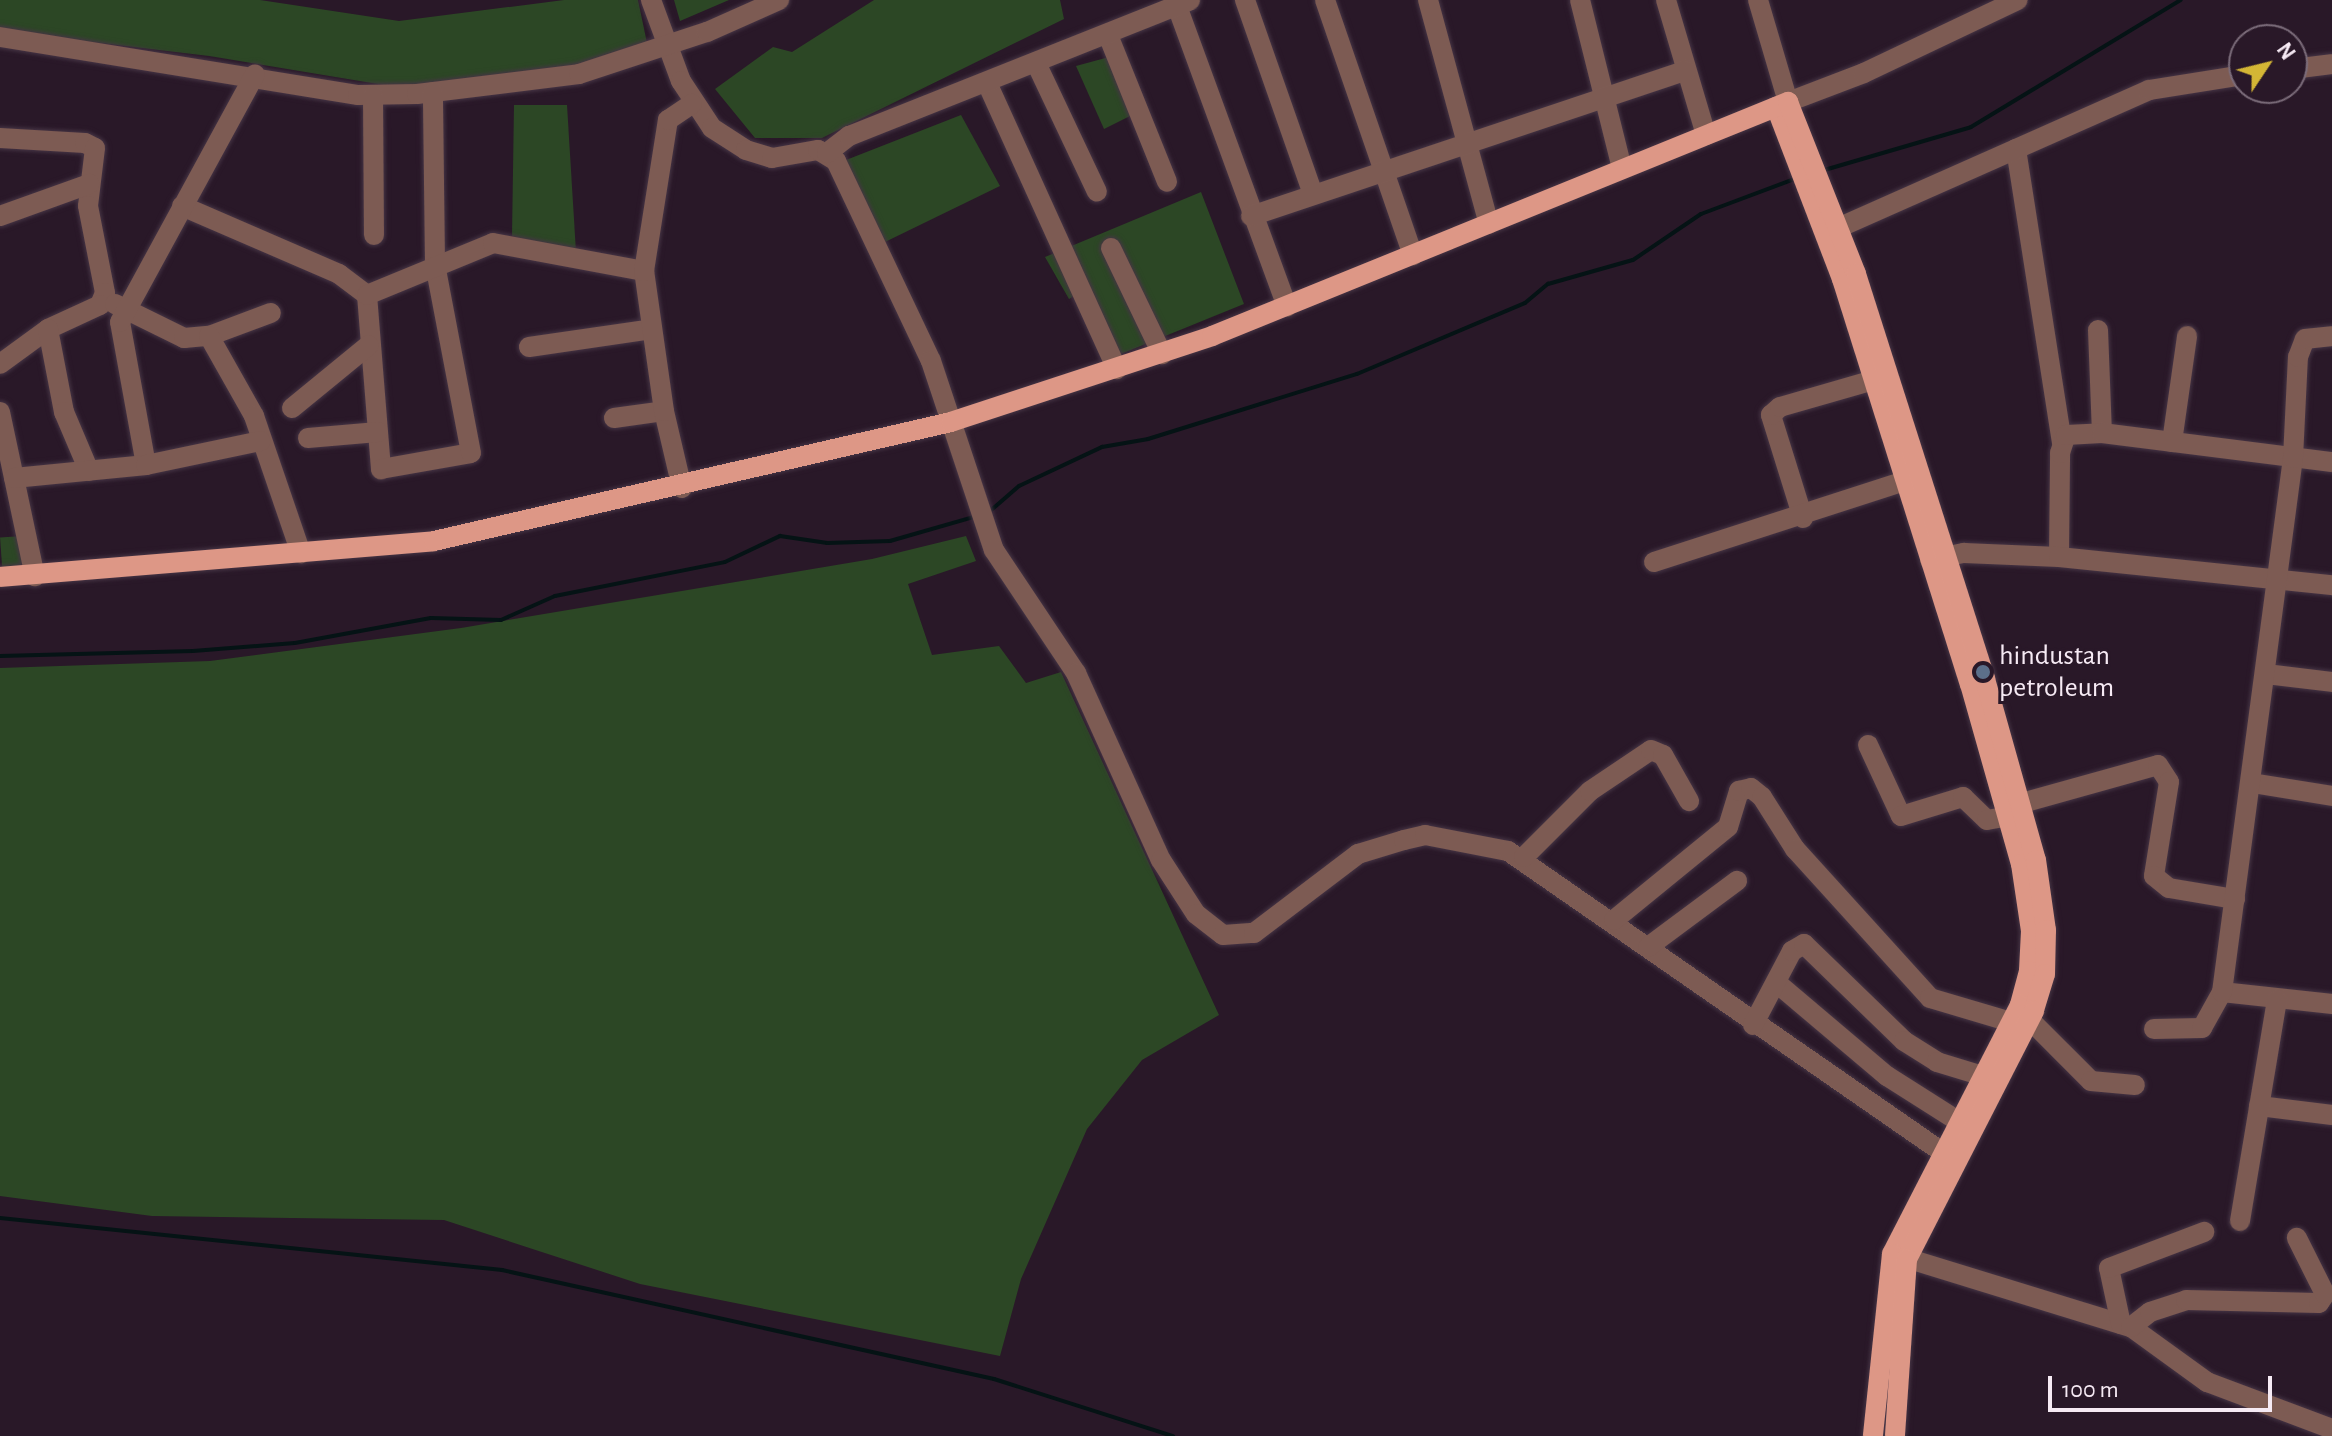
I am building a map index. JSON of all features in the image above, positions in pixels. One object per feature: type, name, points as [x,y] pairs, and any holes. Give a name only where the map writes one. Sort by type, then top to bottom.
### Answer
[{"type":"main road","points":[[0,577],[434,541],[682,488],[951,422],[1162,354],[1782,104],[1820,194],[1902,482],[1937,558]]},
{"type":"main road","points":[[1820,194],[1840,227],[2015,810],[2046,930],[2045,974],[1948,1157],[1900,1256],[1873,1436]]},
{"type":"main road","points":[[1948,1157],[1958,1121],[1983,1076],[2020,1021]]},
{"type":"main road","points":[[1895,1436],[1900,1256]]},
{"type":"street","points":[[651,0],[692,104],[712,128],[746,150],[772,158],[827,153],[849,136],[988,85],[1184,3],[1251,216],[1287,306]]},
{"type":"street","points":[[0,37],[255,74],[373,96],[579,74],[665,42],[707,32],[779,0]]},
{"type":"street","points":[[1245,0],[1313,194]]},
{"type":"street","points":[[1325,0],[1413,255]]},
{"type":"street","points":[[1428,0],[1489,224]]},
{"type":"street","points":[[1580,0],[1601,95],[1622,169]]},
{"type":"street","points":[[1666,0],[1706,135]]},
{"type":"street","points":[[1744,0],[1782,104]]},
{"type":"street","points":[[1758,0],[1782,104]]},
{"type":"street","points":[[1782,104],[1864,73],[2018,0]]},
{"type":"street","points":[[1108,35],[1167,182]]},
{"type":"street","points":[[2308,67],[2332,64]]},
{"type":"street","points":[[1037,65],[1097,192]]},
{"type":"street","points":[[1251,216],[1383,167],[1601,95],[1685,71]]},
{"type":"street","points":[[146,465],[119,333],[124,309],[255,74]]},
{"type":"street","points":[[1840,227],[2149,90],[2228,78]]},
{"type":"street","points":[[988,85],[1117,369]]},
{"type":"street","points":[[367,295],[381,469],[471,453],[435,264],[433,92]]},
{"type":"street","points":[[373,96],[374,235]]},
{"type":"street","points":[[682,488],[664,411],[644,271],[668,120],[692,104]]},
{"type":"street","points":[[0,138],[91,145],[96,154],[89,184],[104,299]]},
{"type":"street","points":[[2016,149],[2062,443],[2059,557]]},
{"type":"street","points":[[827,153],[931,361],[983,528],[1076,673],[1180,893],[1196,914],[1223,935],[1254,933],[1272,924],[1358,854],[1376,846],[1425,835],[1524,857],[1614,920],[1753,1025],[1948,1157]]},
{"type":"street","points":[[0,216],[89,184]]},
{"type":"street","points":[[182,206],[339,274],[367,295]]},
{"type":"street","points":[[367,295],[435,264],[493,243],[644,271]]},
{"type":"street","points":[[1111,248],[1162,354]]},
{"type":"street","points":[[104,299],[168,334],[209,336],[271,313]]},
{"type":"street","points":[[0,364],[48,329],[104,299]]},
{"type":"street","points":[[48,329],[64,412],[89,471]]},
{"type":"street","points":[[529,347],[652,329]]},
{"type":"street","points":[[2098,330],[2102,433]]},
{"type":"street","points":[[2154,1029],[2202,1028],[2222,992],[2293,458],[2300,346],[2312,335],[2332,336]]},
{"type":"street","points":[[209,336],[248,403],[301,553]]},
{"type":"street","points":[[2172,442],[2187,336]]},
{"type":"street","points":[[292,408],[369,345]]},
{"type":"street","points":[[1803,518],[1771,415],[1780,407],[1874,380]]},
{"type":"street","points":[[614,418],[664,411]]},
{"type":"street","points":[[0,412],[35,576]]},
{"type":"street","points":[[308,438],[378,432]]},
{"type":"street","points":[[2062,443],[2074,432],[2102,433],[2332,462]]},
{"type":"street","points":[[14,478],[146,465],[261,441]]},
{"type":"street","points":[[1654,562],[1803,518],[1902,482]]},
{"type":"street","points":[[1937,558],[2059,557],[2332,585]]},
{"type":"street","points":[[2266,674],[2332,682]]},
{"type":"street","points":[[1868,745],[1901,816],[1963,797],[1987,820],[2158,765],[2169,782],[2154,876],[2169,888],[2235,899]]},
{"type":"street","points":[[1524,857],[1590,791],[1651,750],[1663,755],[1689,801]]},
{"type":"street","points":[[2252,783],[2332,796]]},
{"type":"street","points":[[1614,920],[1728,827],[1739,791],[1751,788],[1762,797],[1795,849],[1930,998],[2020,1021],[2091,1081],[2135,1085]]},
{"type":"street","points":[[1648,947],[1737,881]]},
{"type":"street","points":[[1753,1025],[1778,984],[1792,951],[1804,944],[1912,1048],[1983,1076]]},
{"type":"street","points":[[1778,984],[1887,1076],[1958,1121]]},
{"type":"street","points":[[2222,992],[2332,1004]]},
{"type":"street","points":[[2240,1221],[2277,1000]]},
{"type":"street","points":[[2259,1106],[2332,1115]]},
{"type":"street","points":[[2126,1326],[2109,1268],[2204,1232]]},
{"type":"street","points":[[2126,1326],[2150,1312],[2186,1300],[2323,1301],[2325,1294],[2297,1238]]},
{"type":"street","points":[[1900,1256],[2126,1326],[2207,1382],[2332,1429]]},
{"type":"green space","points":[[0,0],[260,0],[399,21],[564,0],[638,0],[647,43],[565,71],[414,90],[209,56],[0,31]]},
{"type":"green space","points":[[674,0],[729,0],[680,21]]},
{"type":"green space","points":[[874,0],[1060,0],[1064,19],[822,138],[755,138],[715,89],[773,47],[792,52]]},
{"type":"green space","points":[[1109,57],[1132,115],[1104,129],[1076,66]]},
{"type":"green space","points":[[514,105],[567,105],[576,252],[512,236]]},
{"type":"green space","points":[[961,115],[1000,186],[885,242],[846,160]]},
{"type":"green space","points":[[1201,192],[1244,304],[1116,356],[1084,290],[1069,299],[1045,257]]},
{"type":"green space","points":[[22,536],[24,568],[2,569],[0,538]]},
{"type":"green space","points":[[966,536],[976,561],[908,584],[932,655],[999,646],[1026,683],[1061,672],[1219,1015],[1142,1060],[1087,1129],[1021,1279],[1000,1356],[640,1284],[444,1220],[152,1216],[0,1196],[0,668],[210,661],[461,628],[872,559]]},
{"type":"waterway","points":[[1821,171],[1971,127],[2181,0]]},
{"type":"waterway","points":[[989,512],[1019,486],[1102,447],[1148,439],[1357,374],[1525,303],[1548,284],[1633,260],[1701,214],[1797,178]]},
{"type":"waterway","points":[[0,656],[193,651],[295,643],[431,618],[501,620],[555,596],[725,562],[780,536],[827,543],[890,541],[977,516]]},
{"type":"waterway","points":[[0,1218],[502,1270],[994,1379],[1173,1436]]},
{"type":"place","name":"hindustan petroleum","points":[[1983,672]]}]
